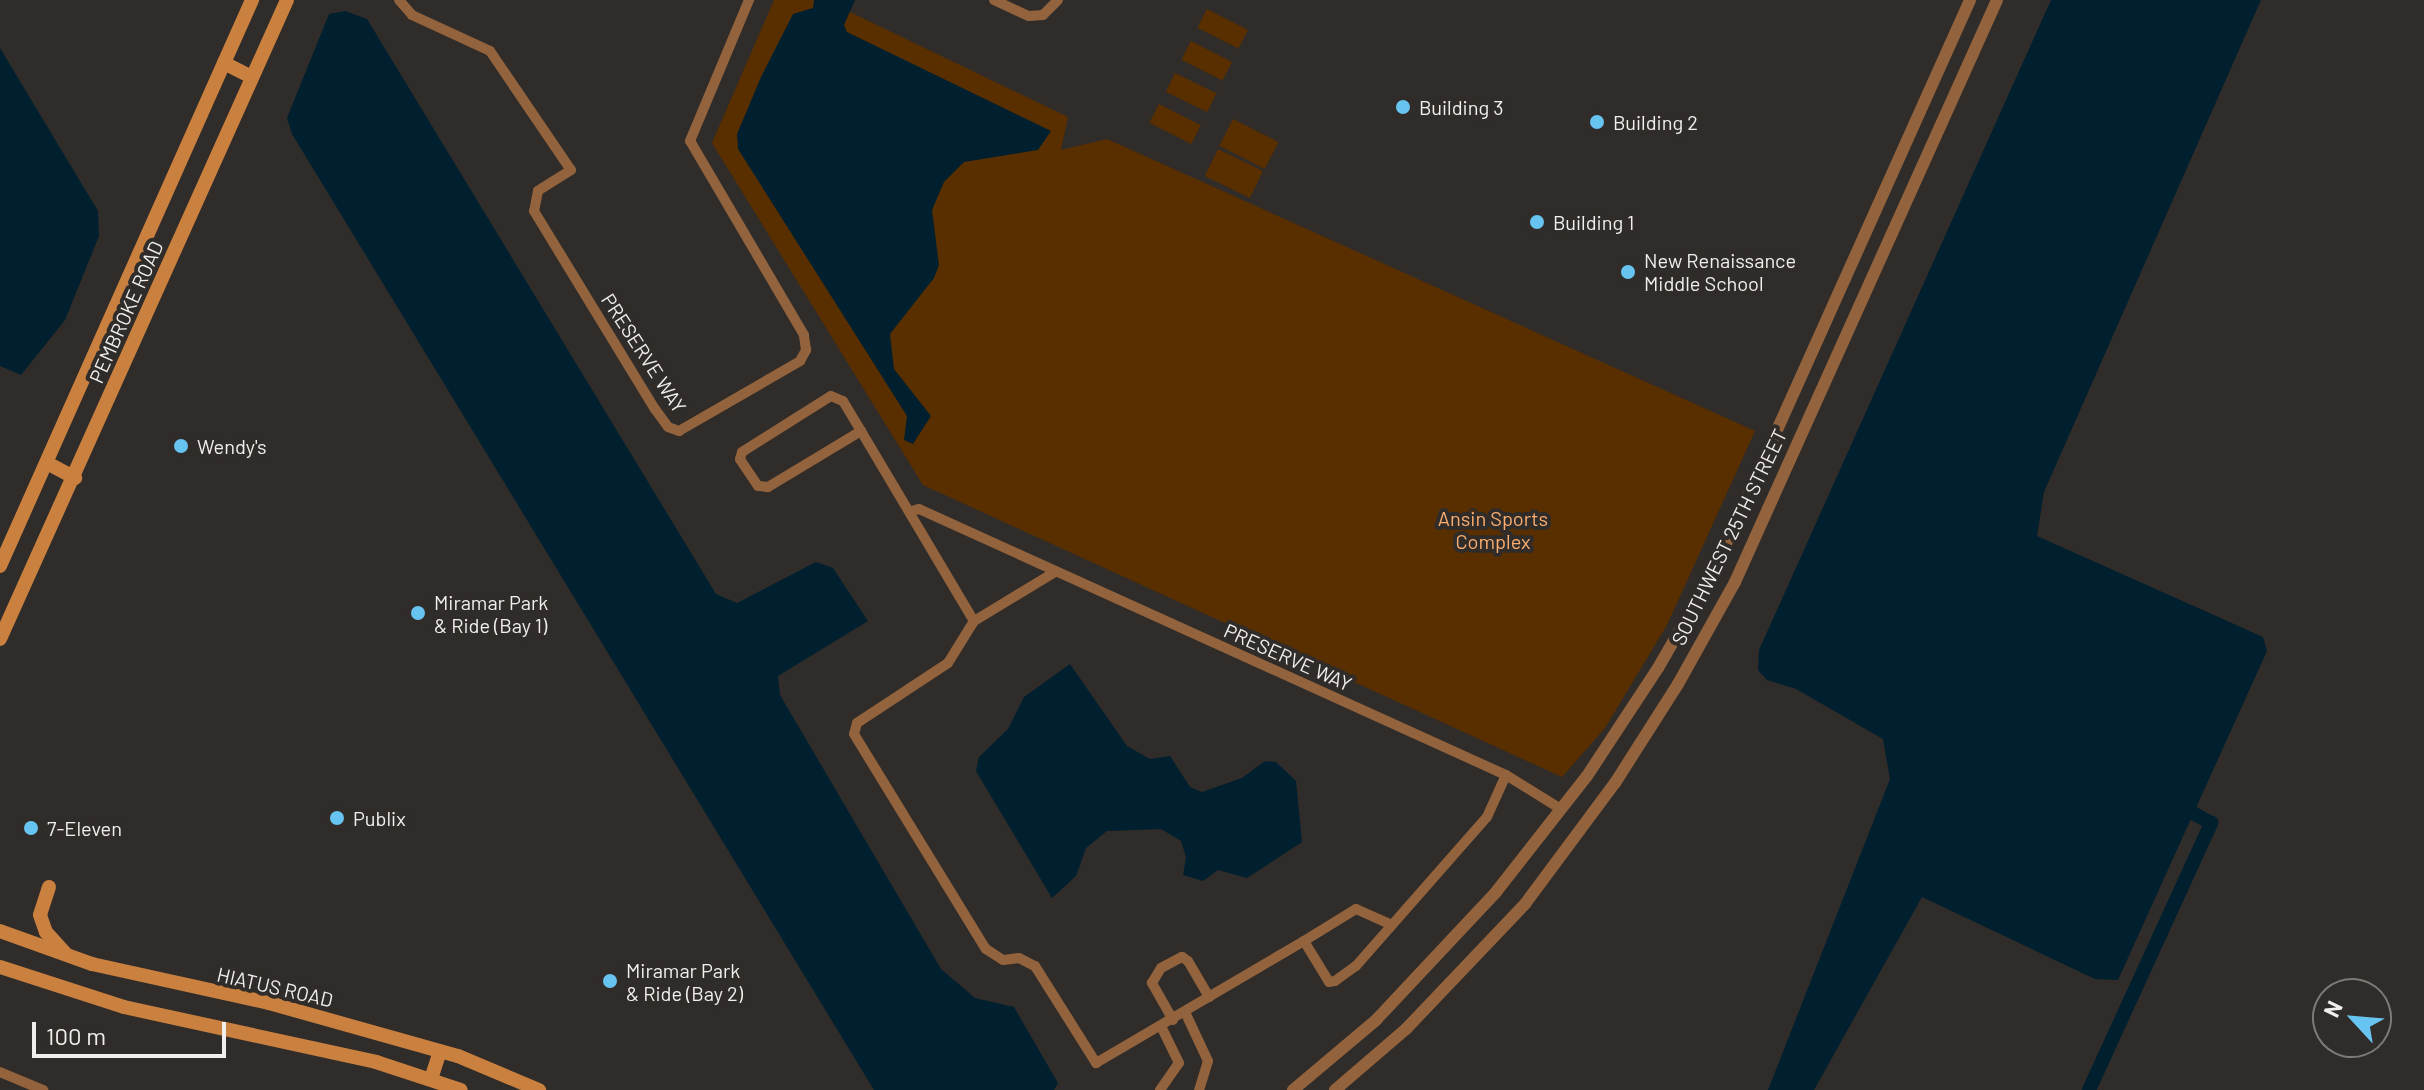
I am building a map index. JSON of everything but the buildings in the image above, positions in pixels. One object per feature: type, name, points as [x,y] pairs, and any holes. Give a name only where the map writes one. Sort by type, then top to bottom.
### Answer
[{"type":"main road","name":"PEMBROKE ROAD","points":[[0,566],[252,0]]},
{"type":"main road","name":"PEMBROKE ROAD","points":[[0,639],[75,478],[287,0]]},
{"type":"main road","points":[[224,63],[252,77]]},
{"type":"main road","points":[[47,463],[75,478]]},
{"type":"main road","points":[[49,887],[40,915],[46,932],[69,958]]},
{"type":"main road","name":"HIATUS ROAD","points":[[0,931],[69,958],[269,1003],[440,1051],[539,1090]]},
{"type":"main road","points":[[0,967],[124,1007],[361,1058],[461,1090]]},
{"type":"main road","points":[[431,1079],[440,1051]]},
{"type":"street","name":"PRESERVE WAY","points":[[399,0],[412,15],[490,51],[571,170],[538,191],[534,211],[655,409],[668,427],[679,431],[800,361],[806,350],[804,335],[690,141],[749,0]]},
{"type":"street","points":[[994,0],[1029,16],[1043,15],[1058,0]]},
{"type":"street","name":"SOUTHWEST 25TH STREET","points":[[1293,1090],[1376,1020],[1496,892],[1561,809],[1658,668],[1712,575],[1970,0]]},
{"type":"street","name":"SOUTHWEST 25TH STREET","points":[[1335,1090],[1402,1032],[1525,904],[1615,783],[1678,684],[1735,582],[1997,0]]},
{"type":"street","points":[[861,431],[768,487],[758,486],[740,459],[742,452],[831,396],[843,401],[911,511],[974,621]]},
{"type":"street","name":"PRESERVE WAY","points":[[911,511],[919,509],[1506,775],[1561,809]]},
{"type":"street","points":[[1055,572],[974,621],[948,663],[857,723],[854,734],[986,949],[1003,960],[1027,960],[1035,966],[1096,1063],[1162,1028],[1356,909],[1392,925]]},
{"type":"street","points":[[1304,941],[1329,982],[1356,966],[1487,817],[1506,775]]},
{"type":"street","points":[[1173,1020],[1152,983],[1161,968],[1182,957],[1188,961],[1209,997]]},
{"type":"street","points":[[1185,1012],[1208,1061],[1199,1090]]},
{"type":"street","points":[[1160,1090],[1179,1063],[1162,1028]]},
{"type":"street","points":[[0,1072],[43,1090]]},
{"type":"green space","name":"Ansin Sports Complex","points":[[774,0],[825,0],[1068,117],[1061,150],[1107,139],[1755,431],[1667,625],[1605,728],[1562,777],[923,485],[712,143]]},
{"type":"green space","points":[[1207,9],[1248,30],[1238,49],[1197,28]]},
{"type":"green space","points":[[1191,41],[1232,62],[1222,81],[1181,60]]},
{"type":"green space","points":[[1175,73],[1216,93],[1207,112],[1166,92]]},
{"type":"green space","points":[[1159,104],[1201,125],[1191,144],[1149,123]]},
{"type":"green space","points":[[1233,119],[1278,142],[1265,169],[1219,146]]},
{"type":"green space","points":[[1218,149],[1263,171],[1250,198],[1205,176]]},
{"type":"water","points":[[814,0],[855,0],[844,25],[847,32],[1051,131],[1038,150],[964,162],[944,182],[932,210],[939,265],[934,278],[890,334],[894,369],[931,416],[913,444],[904,440],[907,416],[738,149],[737,134],[793,14],[813,8]]},
{"type":"water","points":[[2051,0],[2261,0],[2044,492],[2037,536],[2263,637],[2267,651],[2118,980],[2095,979],[1922,897],[1814,1090],[1768,1090],[1890,779],[1883,739],[1796,689],[1767,680],[1758,670],[1759,650]]},
{"type":"water","points":[[345,11],[367,19],[716,594],[737,603],[816,562],[833,568],[868,621],[778,676],[780,695],[941,969],[975,998],[1014,1007],[1058,1083],[1054,1090],[874,1090],[292,134],[287,118],[329,14]]},
{"type":"water","points":[[0,48],[98,211],[99,236],[65,320],[21,375],[0,366]]},
{"type":"water","points":[[1070,664],[1127,746],[1150,759],[1170,756],[1190,787],[1202,792],[1242,778],[1265,761],[1276,762],[1296,781],[1302,842],[1247,878],[1218,870],[1203,881],[1183,875],[1186,857],[1181,841],[1161,829],[1107,831],[1086,848],[1076,876],[1052,898],[976,771],[979,757],[1008,729],[1024,697]]},
{"type":"waterway","points":[[2089,1090],[2211,823],[2178,805]]},
{"type":"place","name":"Building 3","points":[[1403,107]]},
{"type":"place","name":"Building 2","points":[[1597,122]]},
{"type":"place","name":"Building 1","points":[[1537,222]]},
{"type":"place","name":"New Renaissance Middle School","points":[[1628,272]]},
{"type":"place","name":"Wendy's","points":[[181,446]]},
{"type":"place","name":"Miramar Park & Ride (Bay 1)","points":[[418,613]]},
{"type":"place","name":"Publix","points":[[337,818]]},
{"type":"place","name":"7-Eleven","points":[[31,828]]},
{"type":"place","name":"Miramar Park & Ride (Bay 2)","points":[[610,981]]}]
